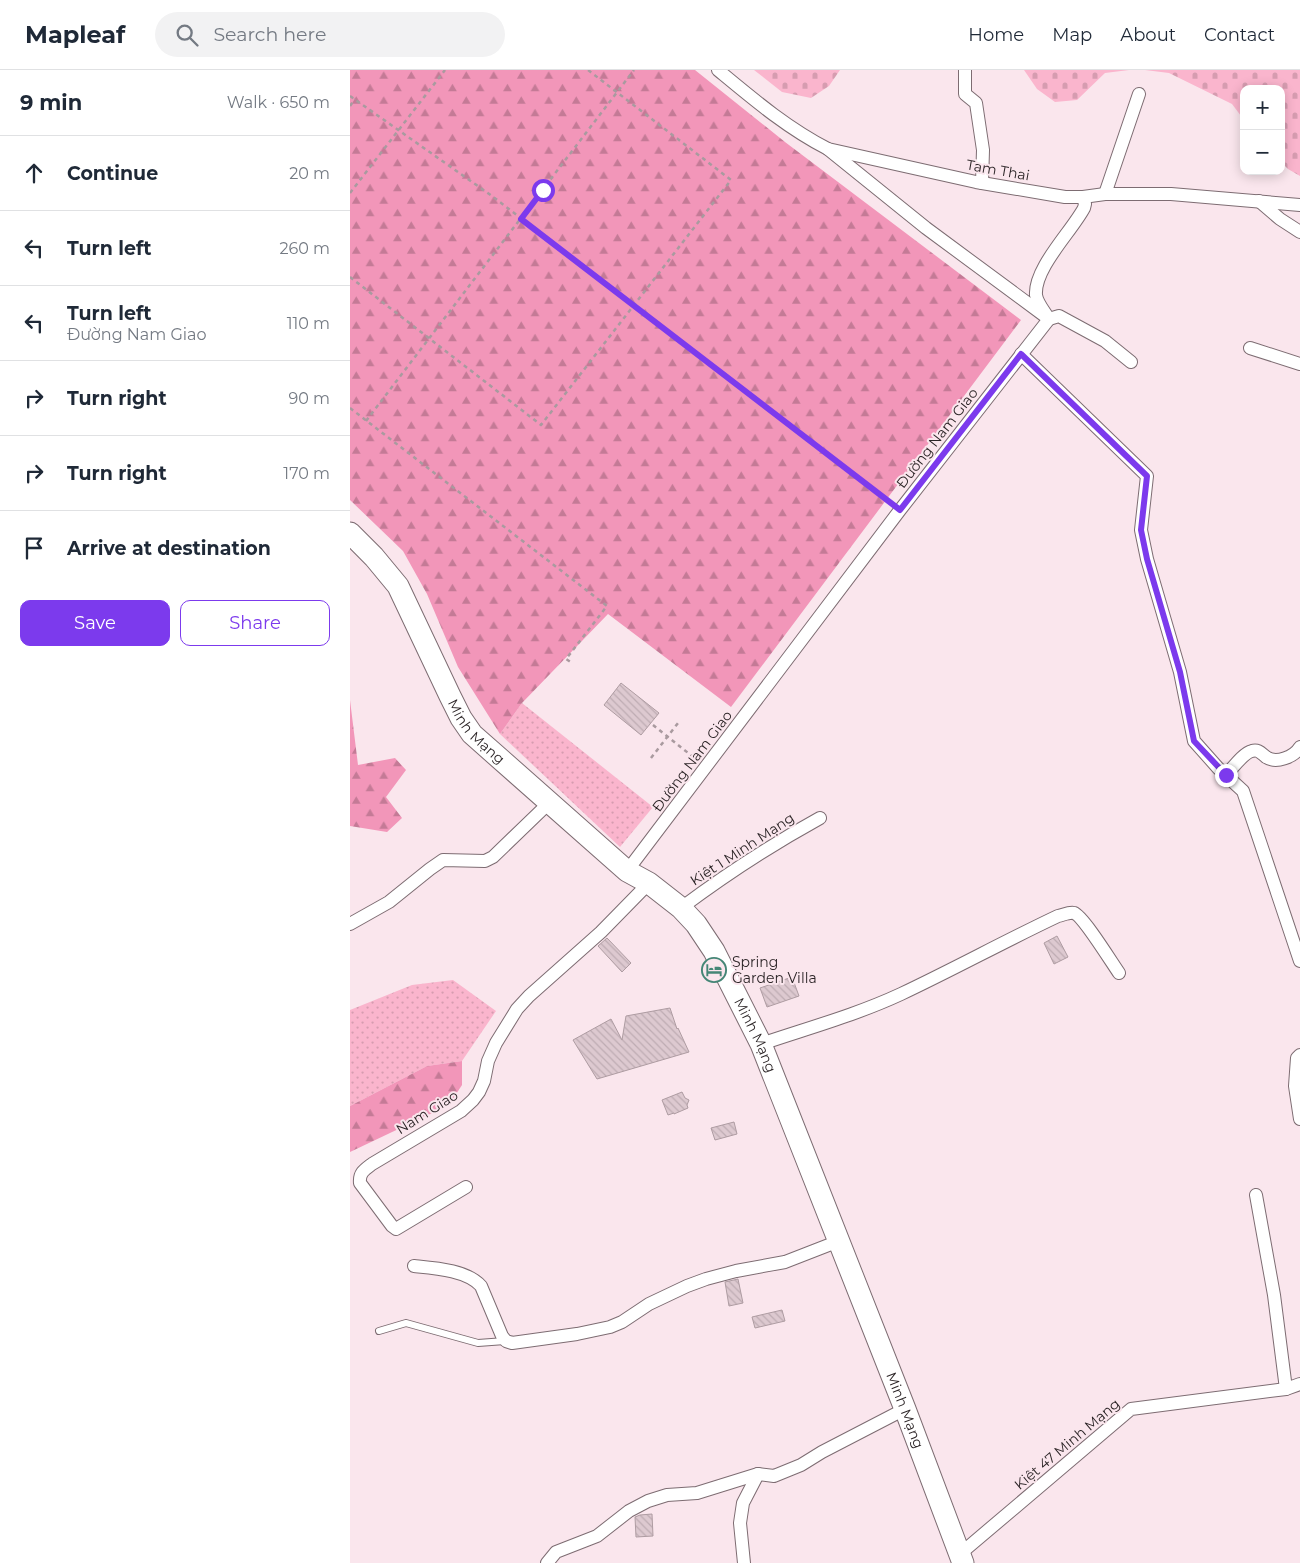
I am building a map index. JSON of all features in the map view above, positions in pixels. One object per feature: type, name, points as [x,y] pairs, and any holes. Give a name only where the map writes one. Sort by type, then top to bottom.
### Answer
[{"type":"highway","name":"Minh Mạng","points":[[350,533],[374,557],[398,586],[450,696],[461,718],[472,734],[627,872],[649,883],[681,908],[696,924],[714,951],[761,1044],[905,1409],[961,1559]]},
{"type":"street","name":"Tam Thai","points":[[718,70],[764,108],[808,138],[828,149],[982,183],[1065,197],[1105,194],[1171,194],[1300,205]]},
{"type":"street","points":[[965,70],[965,94],[976,103],[983,150],[982,183]]},
{"type":"street","points":[[1105,194],[1139,94]]},
{"type":"street","points":[[828,149],[926,228],[1049,319]]},
{"type":"street","points":[[1049,319],[1036,297],[1038,286],[1051,257],[1084,208],[1083,197]]},
{"type":"street","points":[[1259,201],[1280,219],[1300,232]]},
{"type":"street","points":[[1049,319],[1059,316],[1074,323],[1105,341],[1131,362]]},
{"type":"street","name":"Đường Nam Giao","points":[[627,872],[900,510],[1049,319]]},
{"type":"street","points":[[1250,348],[1300,364]]},
{"type":"street","points":[[1021,354],[1147,476],[1141,530],[1147,559],[1180,672],[1194,741],[1243,791],[1300,961]]},
{"type":"street","points":[[1226,775],[1252,750],[1258,750],[1266,757],[1272,759],[1293,756],[1300,747]]},
{"type":"street","points":[[350,924],[389,902],[430,868],[443,860],[485,861],[493,857],[550,802]]},
{"type":"street","name":"Kiệt 1 Minh Mạng","points":[[681,908],[716,882],[786,837],[820,818]]},
{"type":"street","name":"Nam Giao","points":[[466,1187],[396,1229],[360,1182],[360,1177],[363,1171],[372,1164],[460,1111],[473,1100],[484,1082],[488,1061],[496,1043],[517,1010],[529,996],[601,932],[649,883]]},
{"type":"street","points":[[761,1044],[901,994],[998,944],[1058,916],[1069,913],[1075,913],[1083,921],[1119,973]]},
{"type":"street","points":[[1300,1055],[1297,1058],[1295,1086],[1300,1119]]},
{"type":"street","points":[[1256,1195],[1274,1295],[1286,1389]]},
{"type":"street","points":[[414,1266],[466,1275],[476,1281],[481,1286],[502,1336],[506,1341],[512,1343],[577,1334],[610,1327],[622,1322],[649,1304],[687,1286],[736,1271],[785,1262],[839,1241]]},
{"type":"street","name":"Kiệt 47 Minh Mạng","points":[[961,1559],[1131,1409],[1286,1389],[1300,1384]]},
{"type":"street","points":[[547,1563],[556,1552],[597,1536],[629,1511],[648,1501],[667,1496],[697,1493],[758,1474],[774,1476],[905,1409]]},
{"type":"street","points":[[744,1563],[740,1523],[744,1503],[758,1474]]},
{"type":"lane","points":[[379,1331],[406,1323],[478,1343],[506,1341]]},
{"type":"path","points":[[350,192],[445,70]]},
{"type":"path","points":[[350,277],[542,425],[731,180],[588,70]]},
{"type":"path","points":[[366,421],[634,70]]},
{"type":"path","points":[[350,96],[521,219],[900,510]]},
{"type":"path","points":[[350,106],[354,100]]},
{"type":"path","points":[[350,408],[607,606],[566,659],[572,663]]},
{"type":"path","points":[[651,758],[678,723]]},
{"type":"path","points":[[653,725],[706,768]]},
{"type":"green space","points":[[350,70],[695,70],[785,142],[1021,320],[731,707],[608,614],[522,703],[500,734],[458,667],[427,594],[403,551],[350,500]]},
{"type":"green space","points":[[754,70],[840,70],[829,86],[811,98],[782,92]]},
{"type":"green space","points":[[1024,70],[1129,70],[1105,73],[1077,100],[1055,102],[1037,89]]},
{"type":"green space","points":[[1145,70],[1300,70],[1300,176],[1285,166],[1285,85],[1240,85],[1240,115],[1232,104],[1169,73]]},
{"type":"green space","points":[[350,700],[358,765],[395,758],[406,770],[386,797],[402,818],[387,832],[350,826]]},
{"type":"green space","points":[[522,703],[653,807],[620,847],[500,734]]},
{"type":"green space","points":[[453,980],[496,1011],[462,1061],[427,1066],[350,1106],[350,1010],[412,985]]},
{"type":"green space","points":[[462,1061],[462,1085],[449,1105],[350,1152],[350,1106],[427,1066]]},
{"type":"building","points":[[621,683],[659,713],[641,735],[604,705]]},
{"type":"building","points":[[1057,936],[1068,957],[1054,964],[1044,943]]},
{"type":"building","points":[[607,938],[631,963],[622,972],[598,946]]},
{"type":"building","points":[[792,977],[799,996],[767,1007],[760,988]]},
{"type":"building","points":[[670,1008],[677,1029],[689,1052],[597,1079],[573,1040],[611,1019],[622,1040],[626,1016]]},
{"type":"building","points":[[682,1092],[685,1098],[689,1100],[688,1108],[668,1115],[662,1100]]},
{"type":"building","points":[[734,1122],[737,1134],[715,1140],[711,1128]]},
{"type":"building","points":[[738,1279],[743,1303],[729,1306],[725,1282]]},
{"type":"building","points":[[782,1310],[785,1321],[755,1328],[752,1317]]},
{"type":"building","points":[[652,1514],[653,1536],[636,1537],[635,1517]]},
{"type":"place","name":"Spring Garden Villa","points":[[714,970]]},
{"type":"route","points":[[543,190],[521,219],[900,510],[1021,354],[1147,476],[1141,530],[1147,559],[1180,672],[1194,741],[1226,775]]}]
